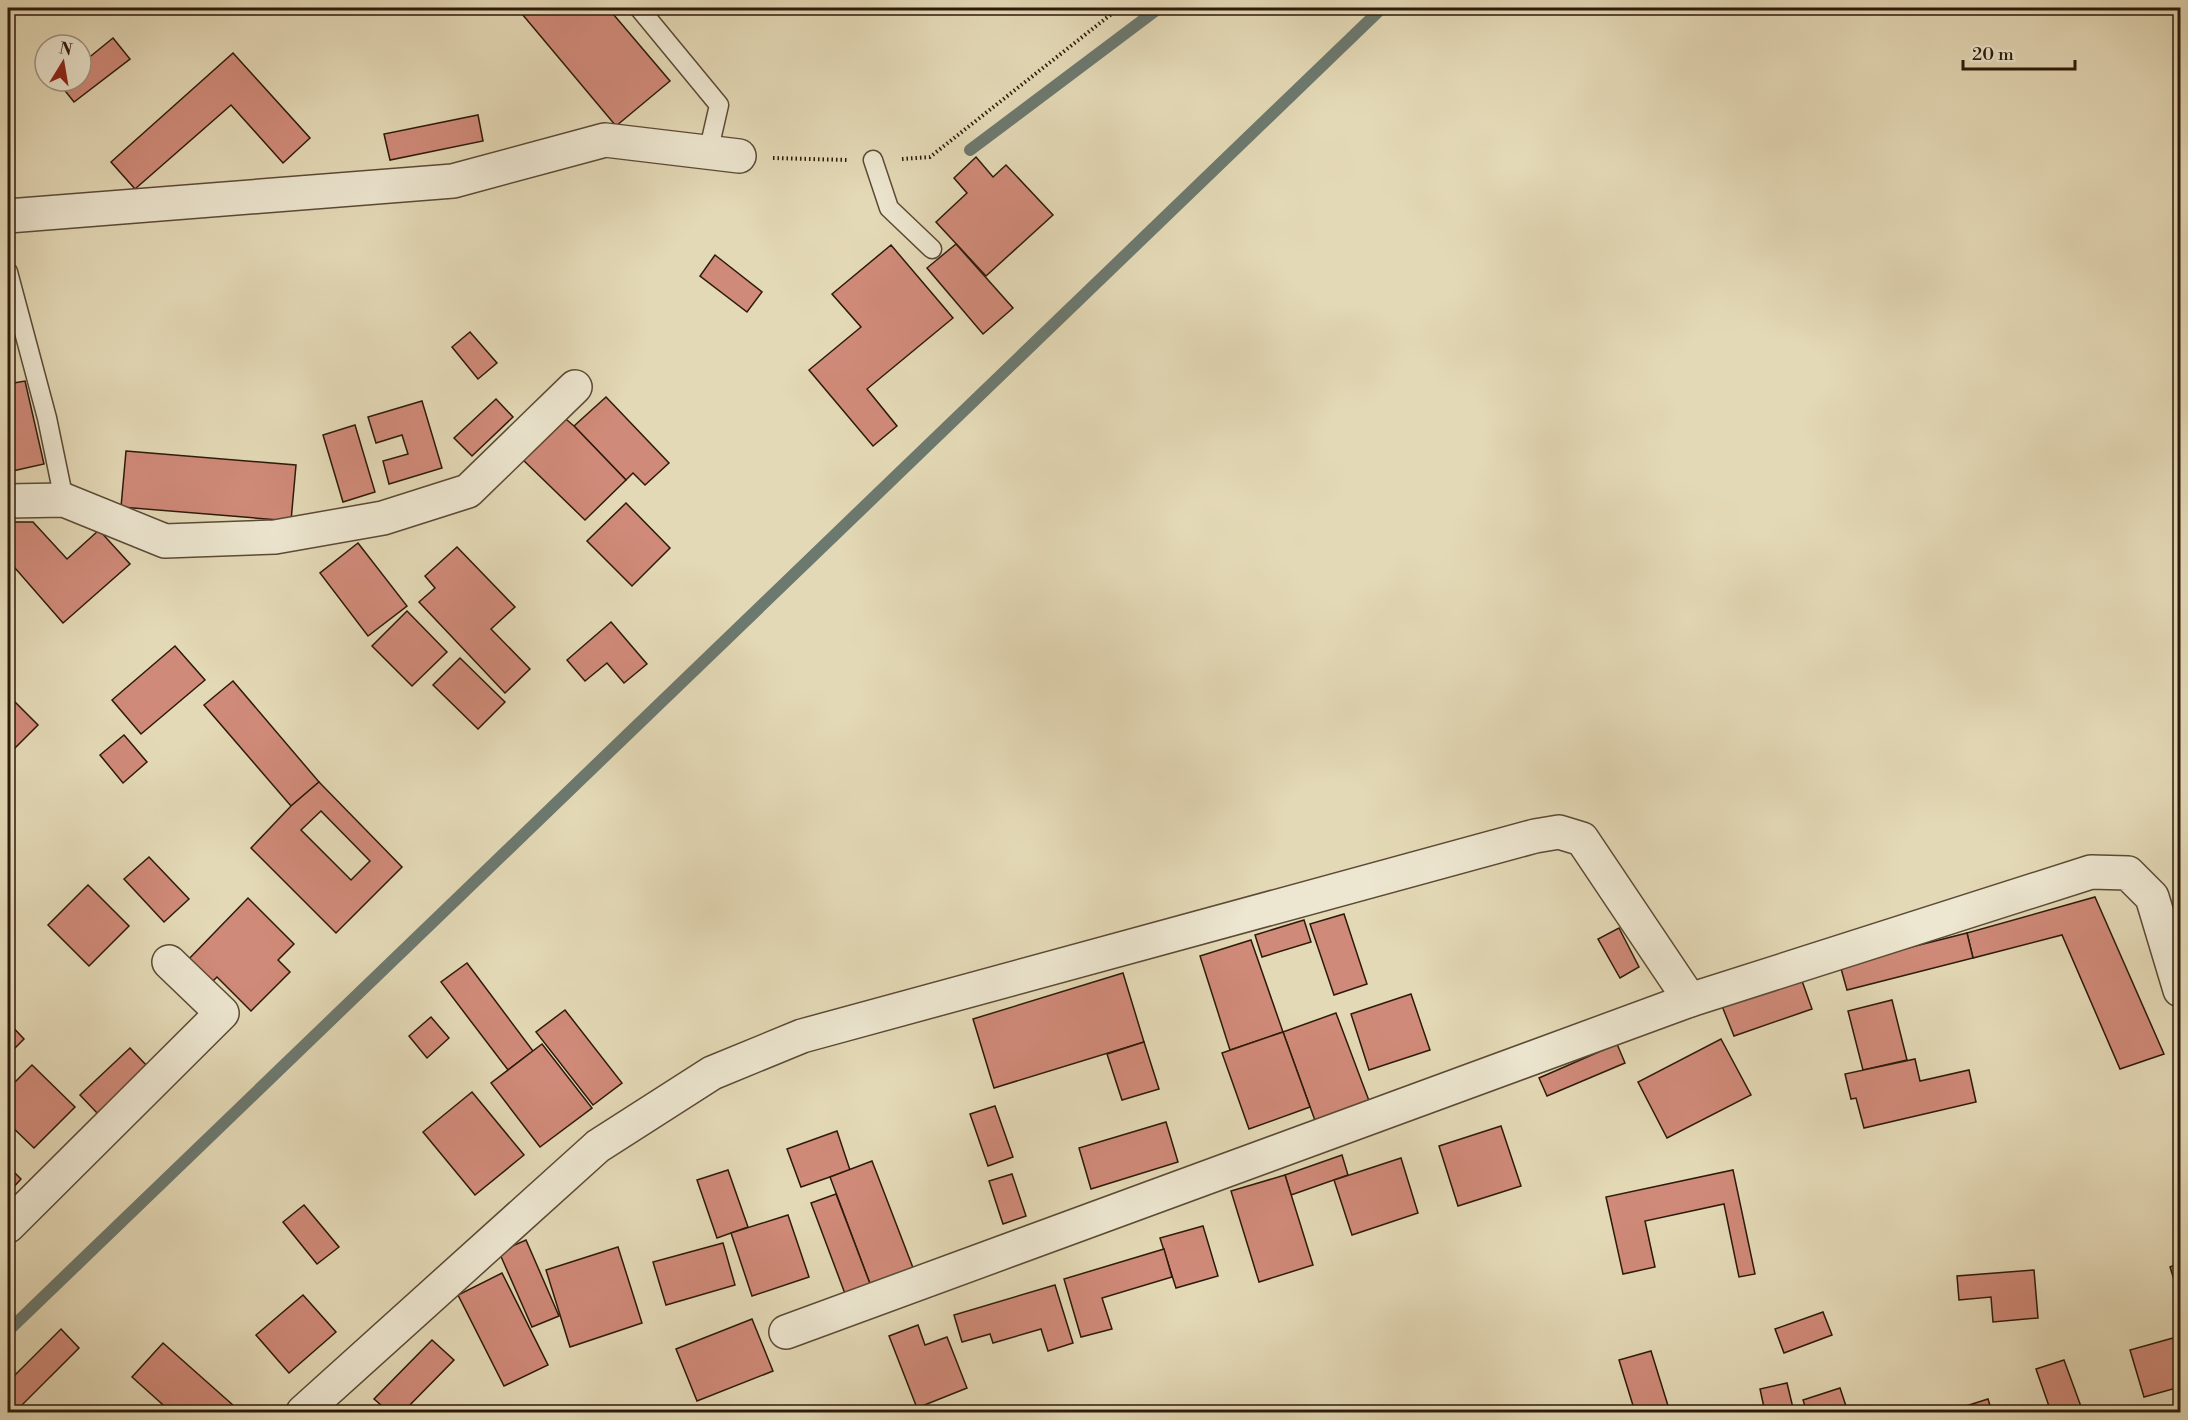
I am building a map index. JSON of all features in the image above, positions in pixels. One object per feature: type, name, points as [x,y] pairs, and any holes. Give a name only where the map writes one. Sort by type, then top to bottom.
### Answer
[{"type":"street","points":[[8,216],[453,181],[605,140],[724,154]]},
{"type":"street","points":[[8,501],[64,500],[165,541],[275,537],[383,518],[468,491],[575,387]]},
{"type":"street","points":[[303,1413],[598,1146],[712,1073],[802,1036],[1535,836],[1559,832],[1582,839],[1690,999]]},
{"type":"street","points":[[786,1332],[1690,999],[2091,872],[2128,873],[2152,897],[2181,990]]},
{"type":"street","points":[[8,1226],[222,1013],[169,962]]},
{"type":"lane","points":[[639,8],[719,105],[724,154]]},
{"type":"lane","points":[[873,160],[889,208],[932,249]]},
{"type":"lane","points":[[8,272],[47,418],[64,500]]},
{"type":"path","points":[[724,154],[873,160],[930,158],[1119,8]]},
{"type":"building","points":[[517,8],[608,8],[670,81],[616,126]]},
{"type":"building","points":[[113,38],[130,59],[93,87],[93,54]]},
{"type":"building","points":[[233,53],[310,138],[283,163],[231,105],[135,189],[111,162]]},
{"type":"building","points":[[67,93],[86,93],[74,102]]},
{"type":"building","points":[[478,115],[483,141],[390,160],[384,134]]},
{"type":"building","points":[[976,157],[993,177],[1006,165],[1053,215],[986,276],[936,222],[967,193],[954,178]]},
{"type":"building","points":[[956,244],[1013,308],[983,334],[927,268]]},
{"type":"building","points":[[891,245],[953,318],[867,389],[897,426],[873,446],[809,370],[861,327],[832,294]]},
{"type":"building","points":[[715,255],[762,292],[747,312],[700,276]]},
{"type":"building","points":[[470,332],[497,363],[478,379],[452,347]]},
{"type":"building","points":[[25,381],[44,464],[8,472],[8,384]]},
{"type":"building","points":[[606,397],[669,463],[645,485],[633,473],[626,480],[574,426]]},
{"type":"building","points":[[496,399],[513,417],[472,456],[454,438]]},
{"type":"building","points":[[422,401],[442,468],[389,484],[383,461],[408,454],[402,435],[376,443],[368,417]]},
{"type":"building","points":[[560,414],[626,480],[585,520],[519,456]]},
{"type":"building","points":[[355,425],[375,492],[343,502],[323,435]]},
{"type":"building","points":[[126,451],[296,465],[291,521],[121,507]]},
{"type":"building","points":[[626,503],[670,548],[632,586],[587,541]]},
{"type":"building","points":[[13,522],[33,522],[67,559],[99,530],[130,564],[63,623],[8,560],[8,526]]},
{"type":"building","points":[[358,543],[407,606],[368,636],[320,573]]},
{"type":"building","points":[[457,547],[515,607],[491,629],[530,669],[505,693],[419,602],[435,588],[425,576]]},
{"type":"building","points":[[407,611],[447,652],[412,686],[372,646]]},
{"type":"building","points":[[611,622],[647,664],[624,683],[607,663],[585,681],[567,660]]},
{"type":"building","points":[[175,646],[205,680],[141,734],[112,700]]},
{"type":"building","points":[[460,658],[505,702],[478,729],[433,685]]},
{"type":"building","points":[[233,681],[319,782],[291,806],[204,705]]},
{"type":"building","points":[[8,695],[38,725],[14,749],[8,743]]},
{"type":"building","points":[[124,735],[147,762],[123,783],[100,755]]},
{"type":"building","points":[[319,782],[402,867],[336,933],[251,848],[291,806]],"holes":[[[321,811],[370,861],[351,880],[301,830]]]},
{"type":"building","points":[[149,857],[189,899],[164,922],[124,879]]},
{"type":"building","points":[[88,885],[129,926],[89,966],[48,925]]},
{"type":"building","points":[[2095,897],[2164,1054],[2120,1069],[2062,935],[1973,958],[1967,933]]},
{"type":"building","points":[[248,898],[294,944],[278,960],[290,972],[251,1011],[217,977],[207,987],[184,964]]},
{"type":"building","points":[[1344,914],[1367,984],[1334,995],[1310,924]]},
{"type":"building","points":[[1304,920],[1311,942],[1262,957],[1255,935]]},
{"type":"building","points":[[1619,928],[1639,967],[1620,978],[1598,939]]},
{"type":"building","points":[[1967,933],[1973,958],[1847,990],[1840,965]]},
{"type":"building","points":[[1251,940],[1283,1032],[1230,1050],[1200,956]]},
{"type":"building","points":[[467,963],[533,1051],[508,1070],[441,982]]},
{"type":"building","points":[[1123,973],[1144,1042],[994,1088],[973,1019]]},
{"type":"building","points":[[1801,978],[1812,1009],[1734,1036],[1722,1006]]},
{"type":"building","points":[[1411,994],[1430,1050],[1369,1070],[1351,1014]]},
{"type":"building","points":[[1892,1000],[1907,1060],[1863,1070],[1848,1011]]},
{"type":"building","points":[[565,1010],[622,1083],[593,1105],[536,1032]]},
{"type":"building","points":[[1336,1013],[1371,1106],[1317,1126],[1283,1032]]},
{"type":"building","points":[[431,1017],[449,1038],[427,1058],[409,1036]]},
{"type":"building","points":[[8,1022],[24,1039],[8,1055]]},
{"type":"building","points":[[1283,1032],[1310,1107],[1249,1129],[1222,1053]]},
{"type":"building","points":[[1721,1039],[1751,1095],[1667,1138],[1638,1082]]},
{"type":"building","points":[[1144,1042],[1159,1089],[1122,1100],[1107,1054]]},
{"type":"building","points":[[542,1044],[592,1108],[540,1147],[491,1083]]},
{"type":"building","points":[[1617,1044],[1625,1063],[1547,1096],[1539,1078]]},
{"type":"building","points":[[130,1048],[148,1067],[98,1114],[80,1095]]},
{"type":"building","points":[[1915,1059],[1920,1081],[1969,1070],[1976,1102],[1864,1128],[1856,1098],[1851,1099],[1845,1074]]},
{"type":"building","points":[[32,1065],[75,1107],[34,1148],[8,1123],[8,1089]]},
{"type":"building","points":[[472,1092],[524,1155],[475,1195],[423,1132]]},
{"type":"building","points":[[995,1106],[1013,1157],[988,1166],[970,1114]]},
{"type":"building","points":[[1166,1122],[1178,1162],[1091,1189],[1079,1148]]},
{"type":"building","points":[[1501,1126],[1521,1186],[1458,1206],[1439,1146]]},
{"type":"building","points":[[837,1131],[850,1170],[801,1187],[787,1149]]},
{"type":"building","points":[[1342,1155],[1348,1175],[1291,1195],[1285,1175]]},
{"type":"building","points":[[1401,1158],[1418,1213],[1352,1235],[1334,1180]]},
{"type":"building","points":[[872,1161],[915,1273],[872,1289],[830,1177]]},
{"type":"building","points":[[8,1166],[21,1179],[8,1193]]},
{"type":"building","points":[[728,1170],[748,1227],[717,1238],[697,1180]]},
{"type":"building","points":[[1733,1170],[1755,1274],[1739,1277],[1724,1204],[1645,1221],[1655,1267],[1623,1274],[1606,1197]]},
{"type":"building","points":[[1012,1174],[1026,1216],[1003,1224],[989,1181]]},
{"type":"building","points":[[1285,1175],[1313,1265],[1259,1282],[1231,1191]]},
{"type":"building","points":[[836,1194],[872,1289],[847,1299],[811,1203]]},
{"type":"building","points":[[304,1205],[339,1247],[317,1264],[283,1222]]},
{"type":"building","points":[[788,1215],[809,1277],[752,1296],[731,1233]]},
{"type":"building","points":[[1203,1226],[1218,1276],[1176,1288],[1160,1238]]},
{"type":"building","points":[[526,1240],[559,1316],[532,1327],[499,1252]]},
{"type":"building","points":[[723,1243],[735,1285],[666,1305],[653,1262]]},
{"type":"building","points":[[618,1247],[642,1323],[570,1347],[546,1270]]},
{"type":"building","points":[[1164,1249],[1172,1277],[1102,1298],[1112,1329],[1081,1337],[1064,1279]]},
{"type":"building","points":[[2180,1263],[2180,1299],[2170,1267]]},
{"type":"building","points":[[2034,1270],[2038,1318],[1993,1322],[1991,1297],[1959,1300],[1957,1276]]},
{"type":"building","points":[[502,1273],[548,1365],[504,1386],[458,1295]]},
{"type":"building","points":[[1055,1285],[1073,1343],[1048,1351],[1041,1329],[993,1343],[990,1334],[962,1342],[954,1315]]},
{"type":"building","points":[[303,1295],[336,1332],[289,1373],[256,1335]]},
{"type":"building","points":[[1823,1312],[1832,1335],[1784,1353],[1775,1329]]},
{"type":"building","points":[[752,1319],[773,1371],[697,1401],[676,1349]]},
{"type":"building","points":[[918,1325],[925,1345],[947,1337],[967,1388],[917,1408],[889,1336]]},
{"type":"building","points":[[61,1329],[79,1348],[15,1412],[8,1404],[8,1382]]},
{"type":"building","points":[[2180,1336],[2180,1387],[2144,1397],[2130,1350]]},
{"type":"building","points":[[432,1340],[454,1360],[403,1412],[389,1412],[374,1399]]},
{"type":"building","points":[[163,1343],[234,1406],[228,1412],[171,1412],[132,1377]]},
{"type":"building","points":[[1651,1351],[1670,1412],[1635,1412],[1619,1360]]},
{"type":"building","points":[[2064,1360],[2083,1412],[2051,1412],[2036,1369]]},
{"type":"building","points":[[1787,1383],[1794,1412],[1765,1412],[1760,1389]]},
{"type":"building","points":[[1840,1388],[1848,1412],[1807,1412],[1803,1400]]},
{"type":"building","points":[[1988,1399],[1992,1412],[1947,1412]]},
{"type":"waterway","points":[[970,150],[1159,8]]},
{"type":"waterway","points":[[8,1331],[1382,8]]}]
